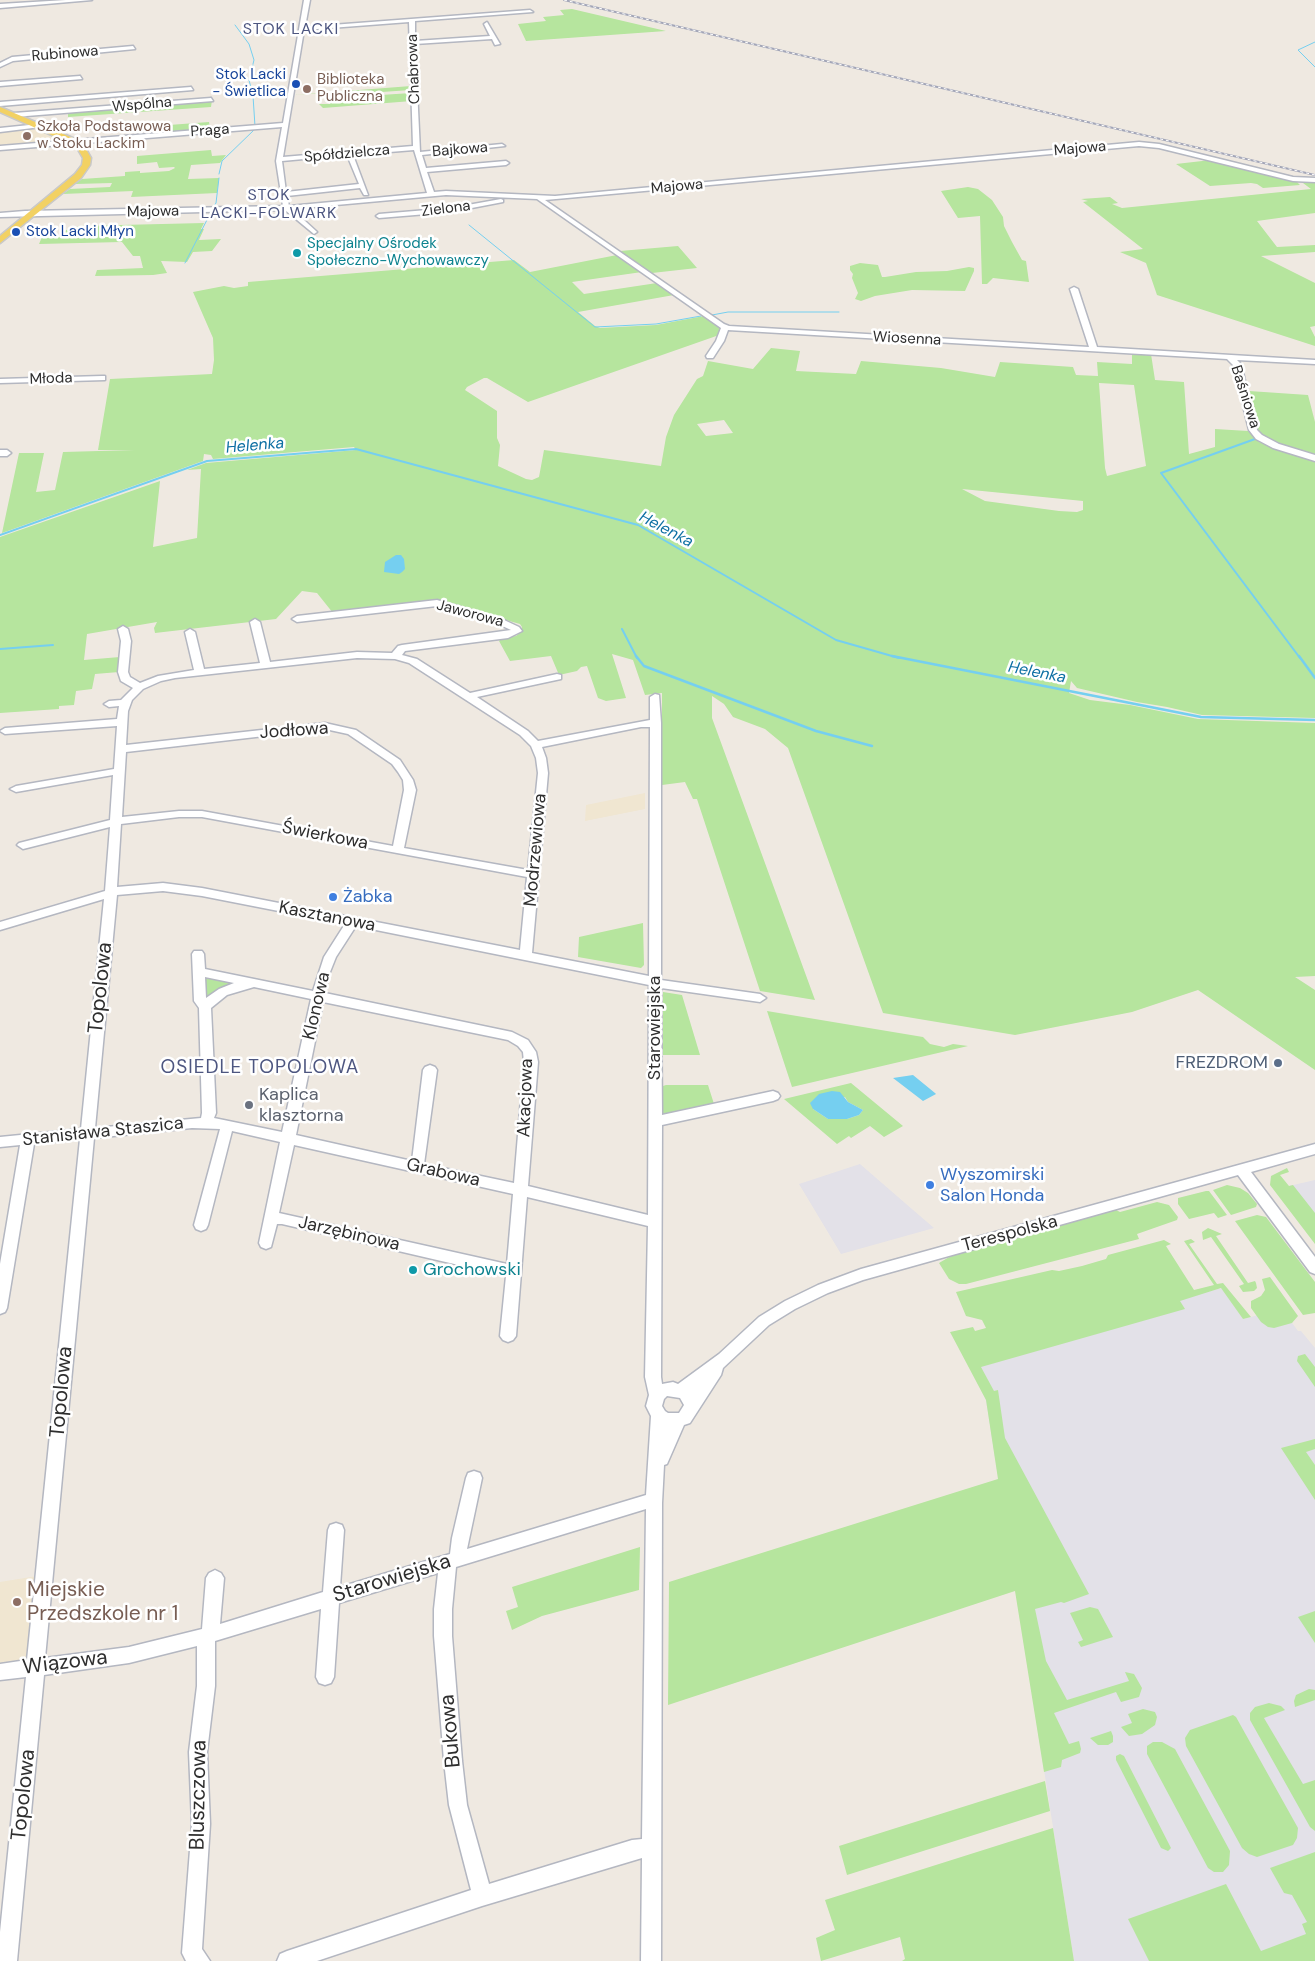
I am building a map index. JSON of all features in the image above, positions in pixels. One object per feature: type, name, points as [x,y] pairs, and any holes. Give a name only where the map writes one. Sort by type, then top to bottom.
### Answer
[{"type":"main road","points":[[0,109],[75,142],[83,149],[87,161],[84,169],[70,183],[0,240]]},
{"type":"street","points":[[0,6],[87,0]]},
{"type":"street","points":[[307,0],[279,159],[283,194],[287,208],[314,232]]},
{"type":"street","points":[[412,20],[530,12]]},
{"type":"street","name":"Chabrowa","points":[[302,29],[412,20],[416,151],[431,194]]},
{"type":"street","points":[[487,24],[498,44]]},
{"type":"street","points":[[413,43],[494,37]]},
{"type":"street","name":"Rubinowa","points":[[0,65],[12,59],[133,48]]},
{"type":"street","points":[[0,84],[80,78]]},
{"type":"street","points":[[0,104],[191,89]]},
{"type":"street","points":[[0,98],[58,94]]},
{"type":"street","name":"Wspólna","points":[[14,115],[211,100]]},
{"type":"street","name":"Praga","points":[[0,148],[286,125]]},
{"type":"street","points":[[0,130],[39,126]]},
{"type":"street","name":"Majowa","points":[[0,215],[287,208],[431,194],[540,199],[1139,144],[1159,146],[1293,178],[1315,180]]},
{"type":"street","name":"Bajkowa","points":[[416,151],[502,146]]},
{"type":"street","name":"Spółdzielcza","points":[[279,159],[416,151]]},
{"type":"street","points":[[349,154],[363,186],[384,224],[432,220]]},
{"type":"street","points":[[423,170],[506,163]]},
{"type":"street","points":[[283,194],[363,186]]},
{"type":"street","name":"Zielona","points":[[379,216],[451,210],[504,201],[510,199],[509,197]]},
{"type":"street","name":"Wiosenna","points":[[540,199],[725,327],[749,330],[1315,362]]},
{"type":"street","points":[[1074,289],[1094,350]]},
{"type":"street","points":[[710,356],[720,341],[725,327]]},
{"type":"street","name":"Baśniowa","points":[[1230,358],[1237,364],[1253,430],[1259,437],[1276,446],[1315,458]]},
{"type":"street","name":"Młoda","points":[[0,381],[102,378]]},
{"type":"street","name":"Jaworowa","points":[[297,619],[437,603],[501,622],[517,631],[508,635],[402,648],[395,656]]},
{"type":"street","points":[[255,622],[266,665]]},
{"type":"street","points":[[123,629],[126,641],[123,672],[125,679],[139,687]]},
{"type":"street","points":[[190,632],[200,673]]},
{"type":"street","points":[[109,704],[125,703],[139,687],[162,678],[357,655],[395,656],[413,661],[431,671],[524,733],[536,745],[641,724],[656,723]]},
{"type":"street","points":[[470,696],[557,677]]},
{"type":"street","name":"Starowiejska","points":[[655,697],[655,1359],[653,1377],[657,1395]]},
{"type":"street","name":"Topolowa","points":[[7,1961],[111,892],[114,822],[125,703]]},
{"type":"street","points":[[5,731],[122,722]]},
{"type":"street","name":"Jodłowa","points":[[120,749],[311,727],[330,726],[352,732],[396,762],[408,780],[410,790],[397,850]]},
{"type":"street","name":"Modrzewiowa","points":[[526,956],[542,773],[542,758],[536,745]]},
{"type":"street","points":[[16,789],[119,771]]},
{"type":"street","name":"Świerkowa","points":[[114,822],[152,816],[202,814],[534,875]]},
{"type":"street","points":[[24,845],[114,822]]},
{"type":"street","name":"Kasztanowa","points":[[0,926],[111,892],[142,887],[176,888],[655,983],[760,998]]},
{"type":"street","name":"Klonowa","points":[[266,1243],[322,977],[330,957],[352,922]]},
{"type":"street","points":[[198,954],[200,1001],[205,1007],[209,1114],[206,1122]]},
{"type":"street","name":"Akacjowa","points":[[199,972],[512,1036],[524,1043],[529,1052],[531,1062],[508,1336]]},
{"type":"street","name":"Akacjowa","points":[[205,1007],[223,992],[240,986],[259,984]]},
{"type":"street","points":[[416,1167],[419,1160],[430,1070]]},
{"type":"street","points":[[655,1120],[668,1120],[773,1096]]},
{"type":"street","name":"Stanisława Staszica","points":[[0,1142],[206,1122]]},
{"type":"street","name":"Grabowa","points":[[206,1122],[230,1125],[655,1222]]},
{"type":"street","points":[[201,1225],[225,1131],[230,1125]]},
{"type":"street","points":[[0,1308],[28,1140]]},
{"type":"street","name":"Terespolska","points":[[692,1404],[724,1358],[746,1336],[784,1309],[823,1289],[861,1275],[1315,1149]]},
{"type":"street","points":[[1242,1170],[1315,1268]]},
{"type":"street","name":"Jarzębinowa","points":[[271,1218],[505,1270],[514,1270]]},
{"type":"street","name":"Terespolska","points":[[677,1390],[724,1358]]},
{"type":"street","name":"Starowiejska","points":[[655,1359],[662,1378],[677,1390]]},
{"type":"street","points":[[651,1961],[654,1503],[659,1416],[654,1406],[657,1395],[664,1390],[677,1390],[688,1395],[692,1404],[688,1414],[678,1420],[670,1435],[657,1470]]},
{"type":"street","points":[[659,1416],[666,1420],[678,1420]]},
{"type":"street","name":"Bukowa","points":[[474,1478],[443,1609],[443,1636],[458,1806],[482,1896]]},
{"type":"street","name":"Starowiejska","points":[[129,1655],[208,1636],[645,1502],[654,1503]]},
{"type":"street","points":[[326,1677],[336,1530]]},
{"type":"street","name":"Bluszczowa","points":[[196,1957],[201,1824],[198,1752],[206,1686],[208,1636],[214,1578]]},
{"type":"street","name":"Wiązowa","points":[[0,1672],[129,1655]]},
{"type":"street","points":[[288,1961],[482,1896],[632,1850],[653,1847]]},
{"type":"shaded area","name":"Szkoła Podstawowa w Stoku Lackim","points":[[36,129],[66,141],[0,147],[0,132]]},
{"type":"shaded area","points":[[645,793],[645,809],[585,821],[586,805]]},
{"type":"shaded area","points":[[860,1164],[934,1228],[841,1254],[799,1184]]},
{"type":"shaded area","points":[[1315,1180],[1315,1220],[1289,1186]]},
{"type":"shaded area","points":[[1222,1288],[1243,1319],[1282,1309],[1298,1331],[1301,1331],[1315,1348],[1315,1939],[1246,1961],[1074,1961],[986,1400],[964,1356]]},
{"type":"shaded area","name":"Miejskie Przedszkole nr 1","points":[[37,1576],[30,1660],[0,1663],[0,1582]]},
{"type":"green space","points":[[572,9],[666,31],[526,41],[518,24],[546,21],[543,17],[564,15],[560,10]]},
{"type":"green space","points":[[411,86],[411,90],[352,94],[351,97],[411,93],[412,101],[323,108],[319,104],[330,104],[331,100],[325,100],[326,93]]},
{"type":"green space","points":[[326,92],[326,93],[294,95]]},
{"type":"green space","points":[[212,100],[211,107],[68,117],[68,111]]},
{"type":"green space","points":[[209,122],[210,130],[167,133],[169,125]]},
{"type":"green space","points":[[211,150],[212,156],[226,155],[220,163],[191,165],[188,179],[219,178],[217,193],[131,197],[133,191],[63,194],[70,189],[110,187],[112,183],[75,184],[82,179],[125,176],[125,172],[169,171],[175,168],[159,168],[157,162],[137,164],[137,156]]},
{"type":"green space","points":[[1211,160],[1295,180],[1300,185],[1263,188],[1251,183],[1210,186],[1176,164]]},
{"type":"green space","points":[[1299,180],[1315,182],[1315,213],[1257,221],[1277,247],[1315,245],[1315,252],[1261,256],[1315,283],[1315,326],[1310,327],[1315,337],[1315,346],[1157,295],[1146,263],[1120,252],[1143,249],[1083,202],[1088,201],[1081,199],[1110,197],[1118,203],[1112,204],[1122,208],[1311,189]]},
{"type":"green space","points":[[968,187],[978,189],[992,200],[1003,217],[1004,226],[1012,242],[1022,260],[1026,261],[1029,282],[993,278],[987,284],[982,284],[980,216],[958,218],[941,191]]},
{"type":"green space","points":[[204,223],[201,229],[204,229],[199,240],[221,239],[212,251],[193,252],[187,262],[161,261],[167,273],[153,275],[95,276],[97,270],[143,268],[140,256],[133,256],[122,242],[39,244],[42,237],[62,237],[66,230],[76,229],[78,226]]},
{"type":"green space","points":[[678,246],[697,268],[652,273],[620,251]]},
{"type":"green space","points":[[617,255],[642,272],[572,282],[584,294],[657,283],[674,295],[578,312],[595,326],[600,328],[656,325],[704,316],[721,328],[722,334],[528,402],[487,378],[467,387],[465,390],[497,411],[497,438],[500,445],[498,466],[526,479],[532,480],[539,477],[544,450],[661,466],[666,437],[674,415],[697,379],[703,376],[708,361],[753,369],[771,348],[800,351],[796,371],[856,374],[861,361],[941,368],[995,377],[1000,362],[1073,367],[1076,375],[1098,376],[1097,362],[1132,364],[1132,352],[1151,354],[1155,380],[1184,382],[1189,454],[1215,447],[1215,429],[1248,431],[1259,442],[1277,450],[1315,460],[1315,718],[1202,715],[1077,688],[1071,681],[1069,693],[1090,700],[1130,705],[1198,719],[1315,723],[1315,976],[1295,977],[1315,990],[1315,1070],[1198,990],[1132,1012],[1015,1035],[883,1013],[788,748],[765,729],[733,717],[724,704],[712,696],[712,718],[815,1000],[760,991],[697,799],[693,799],[685,782],[662,785],[662,693],[645,695],[633,660],[612,654],[626,698],[606,701],[598,698],[587,666],[581,667],[577,671],[559,675],[551,656],[510,661],[499,641],[502,638],[516,636],[521,632],[522,627],[520,624],[435,600],[333,613],[317,593],[302,591],[276,619],[155,633],[154,628],[157,622],[87,634],[84,660],[120,657],[119,672],[95,674],[92,689],[76,691],[74,705],[59,706],[59,709],[0,713],[0,537],[160,481],[153,547],[197,538],[201,469],[187,470],[206,463],[356,450],[354,447],[213,459],[211,455],[204,454],[203,461],[2,533],[19,453],[44,453],[36,492],[55,490],[63,452],[135,450],[98,450],[110,379],[212,374],[214,360],[213,338],[193,292],[224,286],[234,288],[248,286],[248,282],[514,260],[530,272]],"holes":[[[1099,383],[1134,385],[1146,466],[1107,476]],[[724,420],[733,433],[706,436],[697,424]],[[962,489],[1083,501],[1083,510],[1077,512],[1059,511],[985,501]]]},
{"type":"green space","points":[[860,263],[878,265],[882,277],[969,267],[974,268],[974,271],[965,291],[912,290],[875,296],[861,301],[855,299],[858,293],[852,278],[853,274],[850,270],[850,266]]},
{"type":"green space","points":[[1249,391],[1308,395],[1315,422],[1315,455],[1279,446],[1267,440],[1255,429]]},
{"type":"green space","points":[[643,923],[644,965],[641,968],[578,957],[579,937]]},
{"type":"green space","points":[[205,975],[237,982],[205,1000]]},
{"type":"green space","points":[[663,992],[682,995],[700,1055],[663,1055]]},
{"type":"green space","points":[[767,1011],[923,1037],[930,1044],[944,1047],[953,1044],[968,1046],[792,1087]]},
{"type":"green space","points":[[851,1083],[903,1126],[884,1137],[870,1126],[837,1144],[784,1099]],"holes":[[[845,1097],[848,1102],[863,1110],[859,1115],[847,1119],[828,1119],[813,1109]]]},
{"type":"green space","points":[[708,1085],[714,1104],[663,1116],[663,1086]]},
{"type":"green space","points":[[1287,1168],[1289,1172],[1280,1175],[1289,1186],[1293,1185],[1315,1213],[1315,1244],[1270,1185],[1271,1176]]},
{"type":"green space","points":[[1227,1185],[1240,1188],[1248,1193],[1257,1204],[1256,1207],[1231,1215],[1213,1190]]},
{"type":"green space","points":[[1209,1191],[1227,1215],[1218,1218],[1214,1213],[1189,1219],[1178,1204],[1178,1198]]},
{"type":"green space","points":[[1157,1202],[1169,1205],[1178,1217],[1177,1220],[1137,1234],[1139,1239],[966,1284],[959,1284],[949,1279],[939,1263],[951,1256],[1116,1210],[1120,1212]]},
{"type":"green space","points":[[1257,1215],[1266,1217],[1315,1282],[1315,1313],[1303,1315],[1235,1221]]},
{"type":"green space","points":[[1208,1228],[1222,1234],[1216,1236],[1248,1283],[1255,1281],[1257,1288],[1254,1291],[1243,1292],[1239,1286],[1244,1284],[1211,1237],[1203,1240],[1202,1232]]},
{"type":"green space","points":[[1191,1239],[1195,1242],[1189,1244],[1217,1284],[1223,1283],[1251,1317],[1243,1319],[1221,1288],[1180,1301],[1185,1309],[981,1367],[994,1391],[998,1390],[1005,1438],[1089,1594],[1064,1603],[1061,1602],[1035,1609],[1046,1661],[1067,1700],[1129,1681],[1125,1672],[1134,1674],[1142,1688],[1139,1697],[1121,1702],[1116,1692],[1054,1713],[1069,1744],[1079,1741],[1080,1753],[1062,1760],[1061,1767],[1044,1772],[1015,1591],[668,1705],[669,1582],[998,1479],[986,1400],[950,1332],[973,1327],[975,1331],[986,1328],[982,1320],[966,1316],[956,1292],[1052,1270],[1059,1271],[1082,1266],[1106,1259],[1108,1255],[1164,1240],[1171,1244],[1166,1246],[1194,1290],[1214,1285],[1184,1241]]},
{"type":"green space","points":[[1270,1277],[1298,1316],[1292,1323],[1274,1328],[1268,1327],[1261,1322],[1251,1308],[1251,1301],[1261,1296],[1265,1290],[1262,1279]]},
{"type":"green space","points":[[1305,1354],[1315,1367],[1315,1387],[1297,1361],[1298,1356]]},
{"type":"green space","points":[[1315,1439],[1315,1449],[1306,1452],[1315,1465],[1315,1500],[1281,1448]]},
{"type":"green space","points":[[640,1547],[639,1590],[542,1616],[512,1630],[506,1611],[518,1607],[512,1587]]},
{"type":"green space","points":[[1090,1607],[1098,1609],[1113,1637],[1081,1647],[1078,1642],[1083,1640],[1070,1613]]},
{"type":"green space","points":[[1315,1611],[1315,1643],[1298,1617]]},
{"type":"green space","points":[[1309,1689],[1315,1690],[1315,1700],[1295,1707],[1296,1695]]},
{"type":"green space","points":[[1269,1703],[1281,1706],[1285,1710],[1264,1718],[1303,1784],[1315,1780],[1315,1831],[1310,1827],[1250,1720],[1250,1713],[1255,1707]]},
{"type":"green space","points":[[1143,1709],[1155,1712],[1157,1717],[1155,1725],[1142,1734],[1129,1736],[1121,1727],[1132,1723],[1128,1714]]},
{"type":"green space","points":[[1233,1715],[1236,1717],[1298,1828],[1297,1838],[1293,1845],[1257,1857],[1249,1854],[1242,1848],[1186,1746],[1185,1738],[1190,1730]]},
{"type":"green space","points":[[1111,1731],[1113,1742],[1108,1745],[1098,1745],[1090,1738]]},
{"type":"green space","points":[[1153,1742],[1162,1742],[1175,1749],[1230,1851],[1229,1865],[1223,1872],[1214,1872],[1208,1868],[1147,1754],[1147,1746]]},
{"type":"green space","points":[[1120,1754],[1124,1756],[1171,1848],[1168,1851],[1161,1848],[1116,1760],[1116,1756]]},
{"type":"green space","points":[[1045,1781],[1050,1811],[847,1875],[839,1846]]},
{"type":"green space","points":[[1053,1828],[1074,1961],[902,1961],[905,1959],[900,1937],[821,1961],[816,1938],[835,1930],[825,1900]]},
{"type":"green space","points":[[1315,1852],[1315,1961],[1149,1961],[1128,1919],[1226,1884],[1261,1951],[1306,1934],[1302,1924],[1307,1922],[1292,1895],[1284,1893],[1270,1868]]},
{"type":"water","points":[[396,555],[401,555],[404,559],[405,569],[399,574],[384,572],[385,562]]},
{"type":"water","points":[[913,1075],[936,1094],[923,1101],[893,1078]]},
{"type":"water","points":[[832,1091],[840,1092],[848,1102],[863,1110],[859,1115],[847,1119],[828,1119],[813,1109],[810,1103],[819,1094]]},
{"type":"waterway","points":[[235,25],[249,44],[254,60],[253,64]]},
{"type":"waterway","name":"Helenka","points":[[1315,42],[1298,50],[1315,67]]},
{"type":"waterway","points":[[253,65],[249,80],[253,96],[255,126]]},
{"type":"waterway","points":[[219,174],[222,161],[255,129]]},
{"type":"waterway","points":[[212,209],[216,203],[219,178]]},
{"type":"waterway","points":[[102,214],[211,212],[185,263]]},
{"type":"waterway","points":[[469,225],[595,327],[656,324],[701,316]]},
{"type":"waterway","points":[[712,315],[728,312],[839,312]]},
{"type":"waterway","points":[[1255,439],[1161,473],[1300,658]]},
{"type":"waterway","name":"Helenka","points":[[0,535],[207,461],[356,449],[638,525],[836,640],[892,656]]},
{"type":"waterway","points":[[622,629],[637,658]]},
{"type":"waterway","points":[[0,649],[53,645]]},
{"type":"waterway","points":[[636,656],[644,666],[816,731],[872,746]]},
{"type":"waterway","name":"Helenka","points":[[892,656],[1201,717],[1315,720]]},
{"type":"waterway","name":"Helenka","points":[[892,656],[899,658]]},
{"type":"waterway","points":[[1299,656],[1315,678]]},
{"type":"railway","points":[[564,0],[1315,175]]},
{"type":"place","name":"Stok Lacki - Świetlica","points":[[296,84]]},
{"type":"place","name":"Biblioteka Publiczna","points":[[307,89]]},
{"type":"place","name":"Szkoła Podstawowa w Stoku Lackim","points":[[27,136]]},
{"type":"place","name":"Stok Lacki Młyn","points":[[16,232]]},
{"type":"place","name":"Specjalny Ośrodek Społeczno-Wychowawczy","points":[[297,253]]},
{"type":"place","name":"Żabka","points":[[333,897]]},
{"type":"place","name":"FREZDROM","points":[[1278,1063]]},
{"type":"place","name":"Kaplica klasztorna","points":[[249,1105]]},
{"type":"place","name":"Wyszomirski Salon Honda","points":[[930,1185]]},
{"type":"place","name":"Grochowski","points":[[413,1270]]},
{"type":"place","name":"Miejskie Przedszkole nr 1","points":[[17,1602]]},
{"type":"district","name":"STOK LACKI","points":[[291,30]]},
{"type":"district","name":"STOK LACKI-FOLWARK","points":[[269,205]]},
{"type":"district","name":"OSIEDLE TOPOLOWA","points":[[260,1068]]}]
